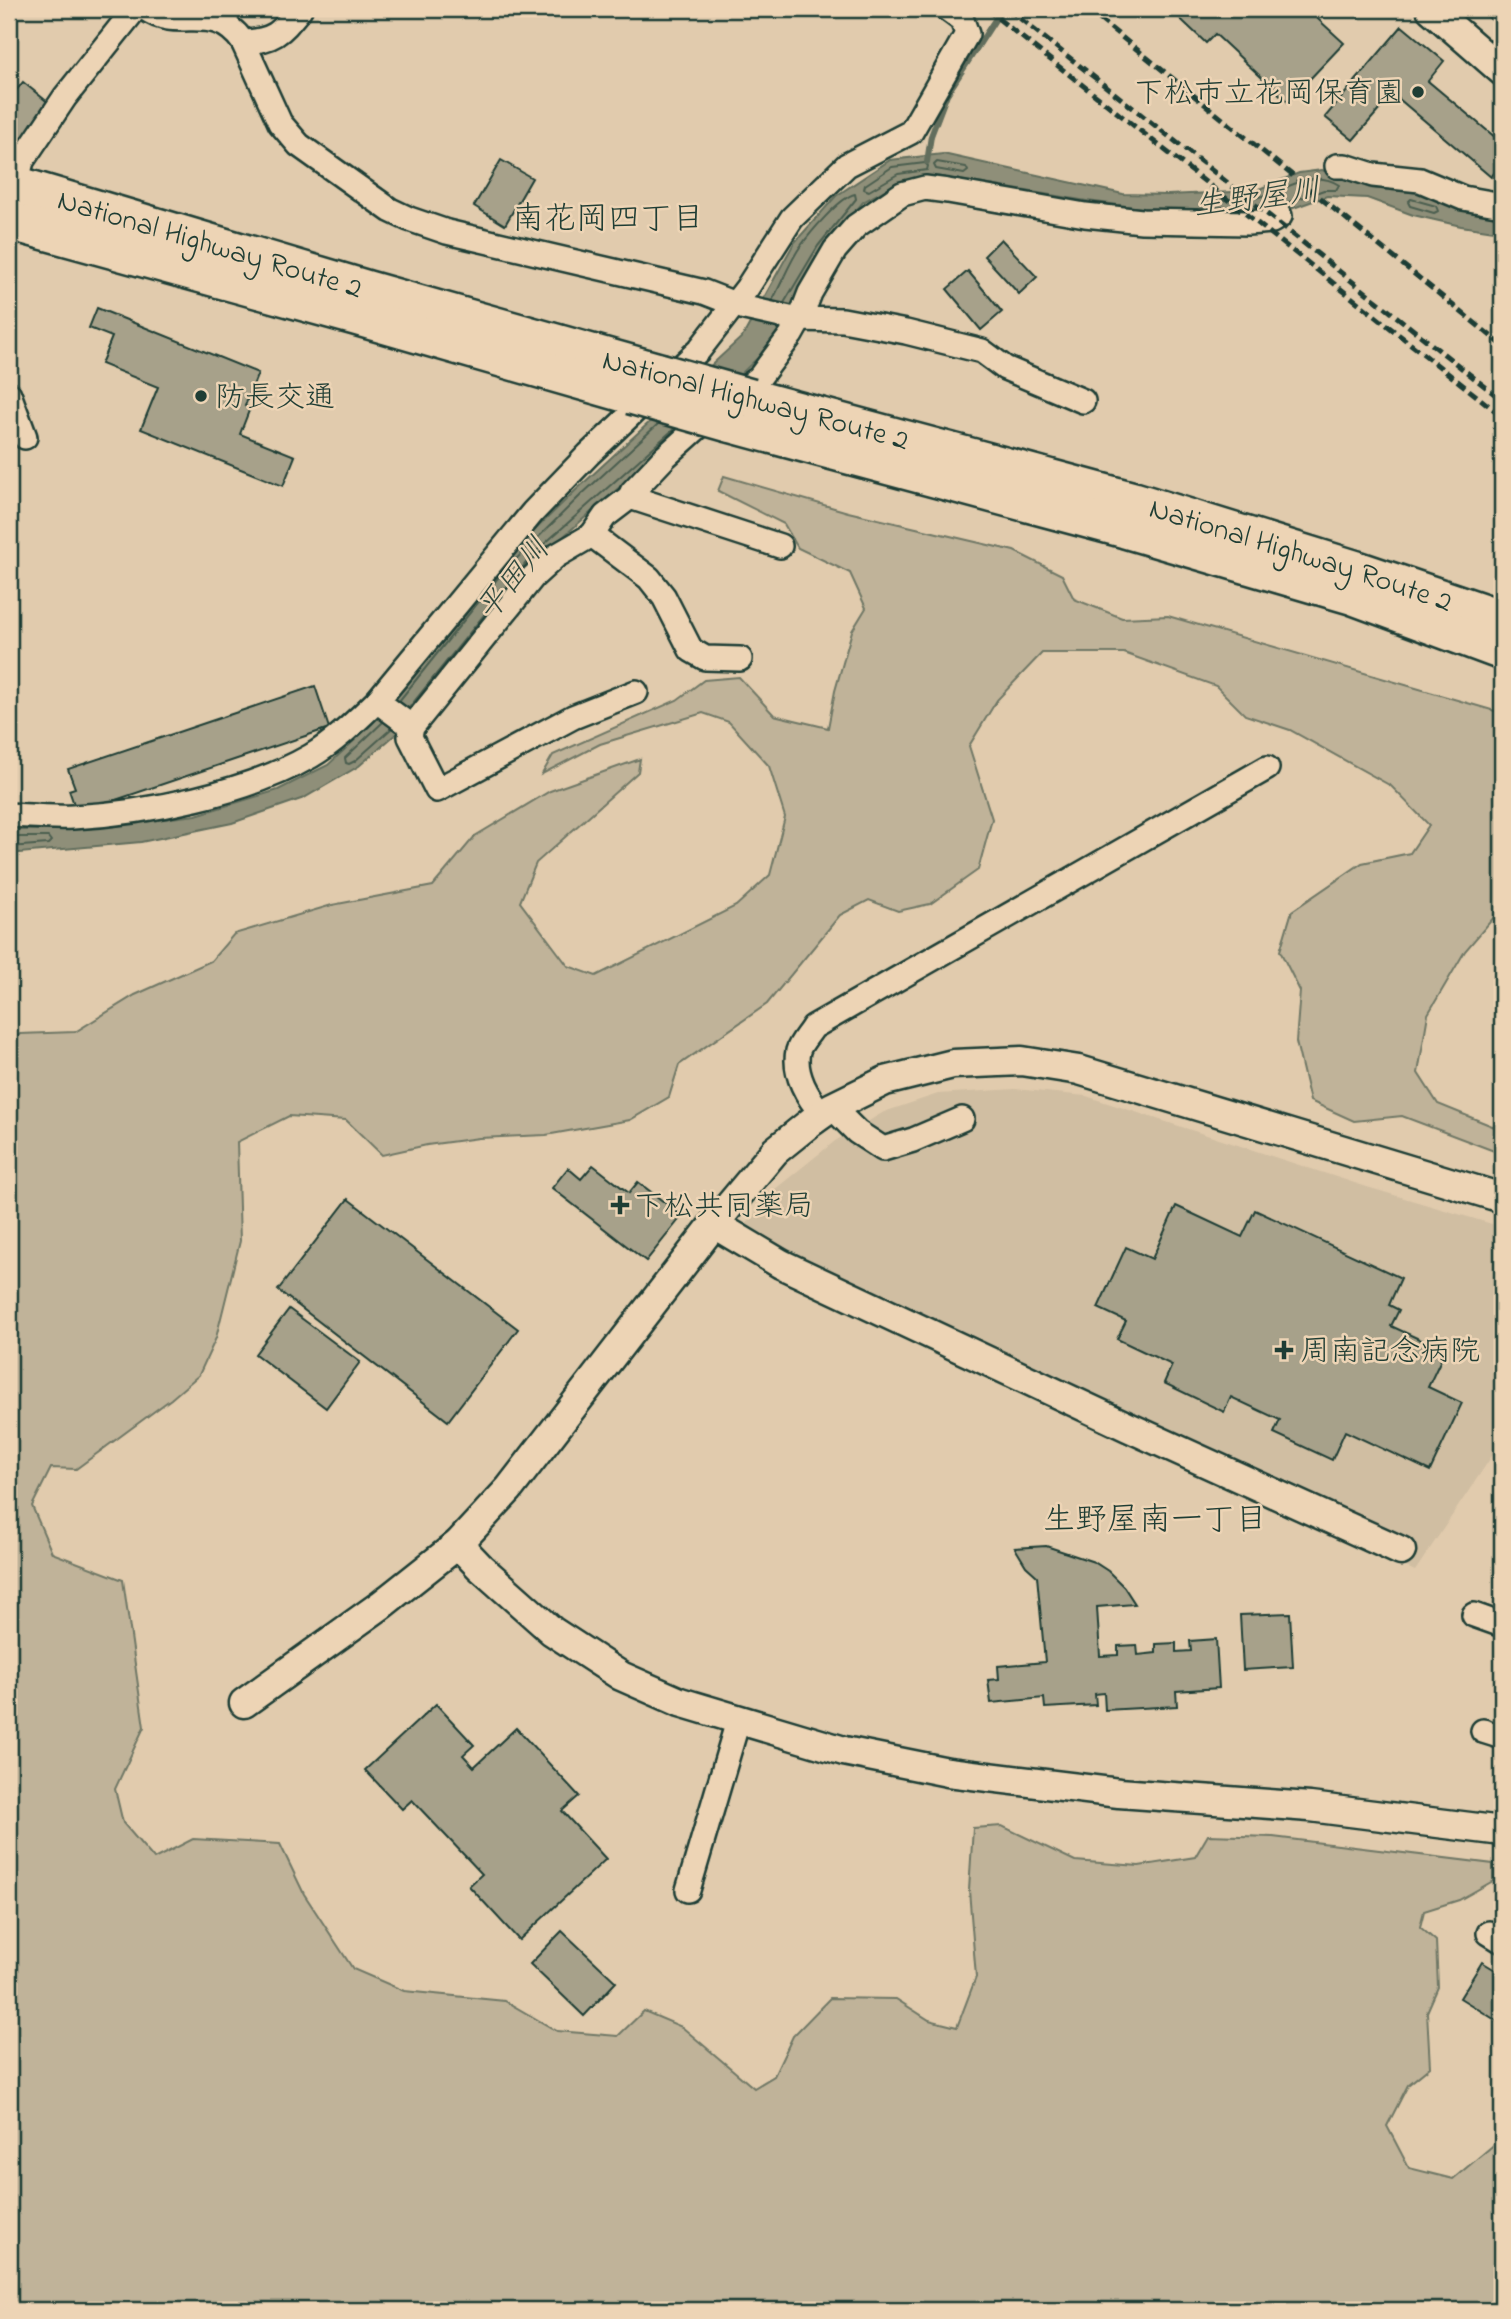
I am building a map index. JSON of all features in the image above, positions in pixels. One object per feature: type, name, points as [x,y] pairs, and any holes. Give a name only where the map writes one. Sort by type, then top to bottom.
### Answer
[{"type":"highway","name":"National Highway Route 2","points":[[13,184],[368,290],[659,372],[740,410],[1125,529],[1351,595],[1502,651]]},
{"type":"highway","name":"National Highway Route 2","points":[[9,221],[631,395],[740,410],[1134,501],[1357,570],[1502,619]]},
{"type":"street","points":[[13,184],[22,161],[51,119],[135,9]]},
{"type":"street","points":[[146,9],[154,15],[167,18],[215,19],[235,31],[243,42],[280,123],[292,138],[390,210],[447,232],[704,292],[740,306],[797,319],[843,320],[894,329],[982,351],[1005,368],[1083,401]]},
{"type":"street","points":[[243,42],[261,42],[280,34],[300,9]]},
{"type":"street","points":[[9,815],[73,817],[146,808],[227,791],[312,755],[379,703],[533,512],[589,454],[699,350],[740,306],[747,288],[792,218],[847,165],[911,132],[967,34],[961,20],[947,9]]},
{"type":"street","points":[[1431,9],[1502,71]]},
{"type":"street","points":[[1337,166],[1373,175],[1420,180],[1463,198],[1502,205]]},
{"type":"street","points":[[636,692],[573,717],[437,790],[410,737],[410,725],[533,577],[555,556],[592,535],[605,516],[630,497],[666,456],[726,402],[759,377],[797,319],[835,250],[856,226],[902,194],[925,188],[1086,215],[1142,221],[1248,223],[1272,221],[1280,216]]},
{"type":"street","points":[[9,394],[25,437]]},
{"type":"street","points":[[630,497],[780,546]]},
{"type":"street","points":[[592,535],[649,578],[664,597],[691,650],[705,659],[740,659]]},
{"type":"street","points":[[379,703],[410,725]]},
{"type":"street","points":[[962,1119],[914,1140],[883,1149],[810,1100],[799,1073],[798,1051],[813,1027],[1267,768]]},
{"type":"street","points":[[244,1703],[381,1605],[458,1544],[509,1489],[714,1224],[775,1151],[827,1110],[885,1081],[953,1064],[1022,1061],[1079,1070],[1502,1198]]},
{"type":"street","points":[[714,1224],[793,1270],[1401,1551]]},
{"type":"street","points":[[458,1544],[552,1631],[621,1676],[680,1702],[844,1751],[948,1772],[1119,1793],[1310,1807],[1502,1831]]},
{"type":"street","points":[[1474,1615],[1502,1625]]},
{"type":"street","points":[[688,1890],[738,1721]]},
{"type":"shaded area","points":[[724,476],[848,512],[1014,551],[1062,575],[1074,599],[1122,618],[1168,616],[1502,713],[1502,908],[1465,951],[1428,1014],[1418,1073],[1438,1104],[1502,1130],[1502,1154],[1402,1116],[1354,1121],[1310,1101],[1296,1042],[1300,991],[1280,951],[1292,911],[1362,863],[1410,853],[1429,825],[1391,786],[1290,730],[1245,715],[1216,686],[1124,653],[1042,653],[997,700],[969,746],[992,819],[978,870],[930,904],[898,911],[869,900],[840,915],[767,1004],[679,1065],[669,1097],[630,1120],[546,1135],[479,1138],[427,1145],[382,1155],[346,1120],[289,1116],[237,1142],[240,1241],[216,1338],[199,1375],[76,1469],[51,1468],[32,1506],[52,1553],[123,1580],[144,1727],[115,1789],[123,1823],[154,1859],[193,1839],[280,1844],[304,1894],[353,1969],[404,1991],[505,2001],[557,2031],[618,2036],[644,2011],[682,2027],[754,2088],[774,2076],[793,2036],[830,1998],[896,1999],[929,2020],[957,2027],[976,1977],[969,1890],[973,1828],[1002,1826],[1075,1861],[1139,1866],[1195,1857],[1208,1835],[1273,1837],[1493,1864],[1493,1881],[1459,1900],[1424,1911],[1420,1927],[1436,1941],[1438,1987],[1427,2012],[1430,2067],[1408,2085],[1387,2126],[1409,2168],[1453,2179],[1502,2138],[1502,2310],[9,2310],[9,1043],[20,1034],[75,1032],[135,995],[211,961],[234,934],[332,905],[433,886],[475,836],[550,791],[640,759],[638,772],[536,863],[520,902],[568,966],[596,976],[736,906],[770,875],[785,817],[769,766],[729,722],[703,713],[600,744],[542,774],[553,755],[677,700],[704,680],[739,677],[774,715],[828,728],[852,631],[866,608],[850,573],[798,548],[784,524],[718,491]]},
{"type":"shaded area","points":[[1015,1089],[1086,1096],[1367,1187],[1502,1227],[1502,1441],[1415,1571],[1076,1415],[728,1247],[774,1190],[835,1141],[884,1112],[938,1094]]},
{"type":"water","points":[[943,154],[1123,194],[1254,191],[1299,173],[1322,170],[1370,188],[1422,193],[1477,213],[1502,218],[1502,229],[1494,231],[1461,226],[1413,215],[1367,198],[1327,196],[1288,210],[1255,215],[1182,213],[1087,201],[935,176],[901,181],[863,202],[824,250],[767,349],[656,455],[539,558],[397,733],[359,766],[304,798],[232,823],[141,842],[9,854],[9,830],[69,830],[196,815],[278,790],[328,765],[372,724],[495,569],[743,336],[794,243],[836,196],[890,160]]},
{"type":"building","points":[[1170,9],[1307,9],[1344,43],[1288,102],[1215,34],[1206,43]]},
{"type":"building","points":[[1479,9],[1502,9],[1502,29]]},
{"type":"building","points":[[1402,26],[1444,61],[1428,81],[1502,143],[1502,163],[1491,177],[1393,94],[1353,140],[1325,117]]},
{"type":"building","points":[[23,82],[50,104],[12,152],[9,149],[9,99]]},
{"type":"building","points":[[501,160],[532,178],[505,225],[474,206]]},
{"type":"building","points":[[1001,239],[1037,277],[1019,294],[984,256]]},
{"type":"building","points":[[968,271],[1002,312],[981,330],[947,289]]},
{"type":"building","name":"防長交通","points":[[97,308],[258,373],[245,406],[250,408],[240,434],[295,456],[283,486],[141,429],[158,387],[101,364],[112,337],[89,328]]},
{"type":"building","points":[[315,686],[329,728],[77,813],[69,790],[75,788],[68,769]]},
{"type":"building","name":"下松共同薬局","points":[[593,1165],[629,1193],[638,1182],[682,1216],[646,1261],[552,1188],[568,1168],[581,1179]]},
{"type":"building","points":[[348,1199],[518,1329],[448,1421],[278,1290]]},
{"type":"building","points":[[1176,1206],[1242,1237],[1255,1210],[1401,1278],[1389,1305],[1399,1310],[1391,1326],[1445,1351],[1428,1387],[1462,1403],[1430,1471],[1345,1431],[1332,1460],[1274,1433],[1280,1420],[1231,1397],[1224,1412],[1164,1383],[1172,1365],[1117,1339],[1126,1321],[1098,1308],[1126,1247],[1152,1259]]},
{"type":"building","points":[[289,1309],[360,1362],[326,1408],[255,1354]]},
{"type":"building","points":[[1046,1546],[1094,1562],[1108,1571],[1124,1587],[1135,1604],[1097,1607],[1100,1656],[1118,1655],[1118,1646],[1137,1645],[1138,1655],[1156,1653],[1156,1644],[1176,1643],[1176,1652],[1191,1651],[1190,1641],[1216,1639],[1219,1688],[1176,1691],[1177,1706],[1105,1710],[1104,1693],[1095,1694],[1096,1705],[1045,1708],[1044,1698],[991,1703],[988,1680],[999,1679],[998,1666],[1045,1662],[1037,1576],[1026,1566],[1015,1548]]},
{"type":"building","points":[[1290,1613],[1293,1667],[1243,1670],[1240,1615]]},
{"type":"building","points":[[436,1704],[474,1745],[463,1755],[474,1767],[516,1728],[579,1796],[562,1811],[606,1859],[519,1940],[469,1886],[482,1874],[412,1800],[402,1809],[365,1770]]},
{"type":"building","points":[[562,1931],[616,1982],[584,2016],[530,1964]]},
{"type":"building","points":[[1482,1962],[1502,1974],[1502,2024],[1460,1998]]},
{"type":"waterway","points":[[927,162],[931,136],[947,94],[1002,9]]},
{"type":"railway","points":[[986,9],[1502,416]]},
{"type":"railway","points":[[1008,9],[1502,400]]},
{"type":"railway","points":[[1087,9],[1502,345]]},
{"type":"place","name":"下松市立花岡保育園","points":[[1418,92]]},
{"type":"place","name":"防長交通","points":[[201,396]]},
{"type":"place","name":"下松共同薬局","points":[[620,1205]]},
{"type":"place","name":"周南記念病院","points":[[1284,1350]]},
{"type":"district","name":"南花岡四丁目","points":[[608,217]]},
{"type":"district","name":"生野屋南一丁目","points":[[1155,1518]]},
{"type":"water label","name":"生野屋川","points":[[1257,196]]},
{"type":"water label","name":"平田川","points":[[512,578]]}]
